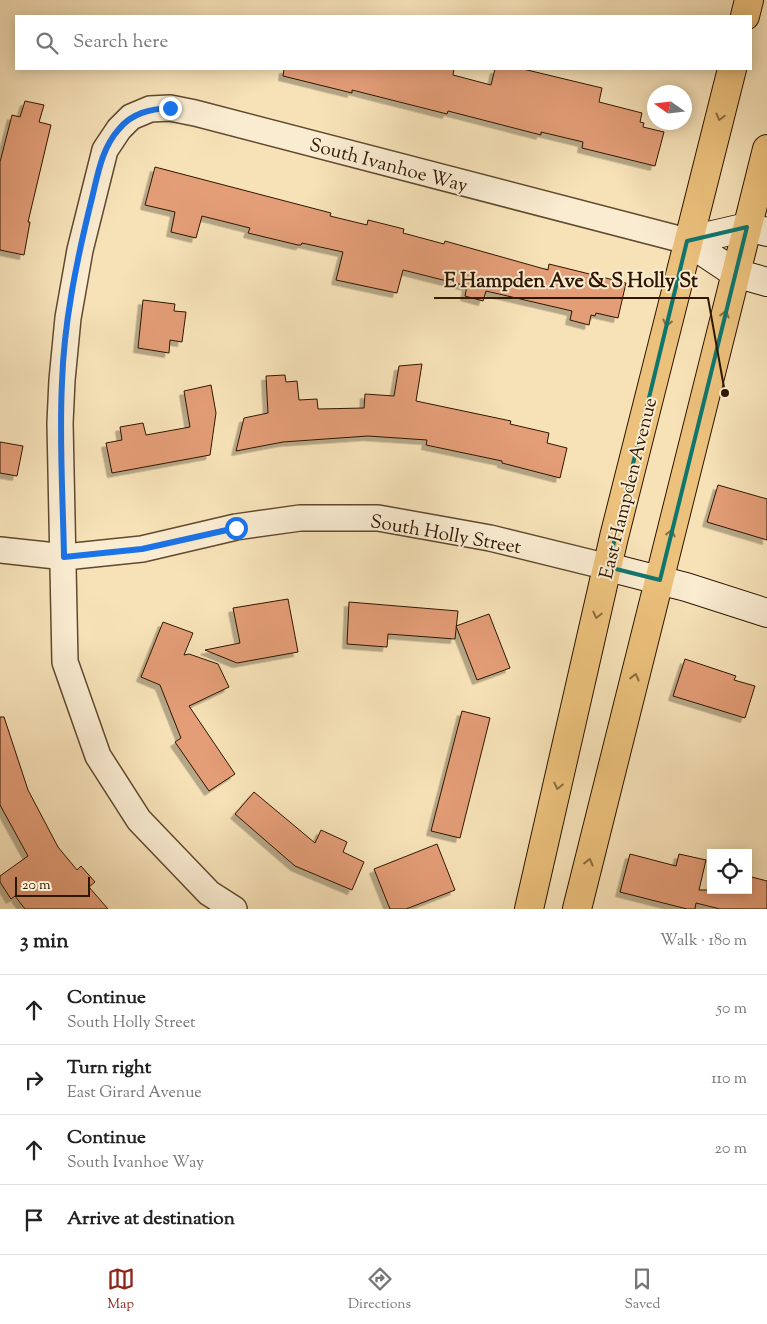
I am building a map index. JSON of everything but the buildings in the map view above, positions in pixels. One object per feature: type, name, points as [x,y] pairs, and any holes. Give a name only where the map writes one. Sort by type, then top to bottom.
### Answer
[{"type":"highway","points":[[745,15],[748,0]]},
{"type":"highway","name":"East Hampden Avenue","points":[[529,909],[608,568],[687,241],[732,70]]},
{"type":"highway","points":[[577,909],[735,273],[757,229],[767,149]]},
{"type":"street","name":"South Ivanhoe Way","points":[[234,909],[209,893],[139,820],[98,756],[65,662],[60,423],[67,327],[80,250],[105,150],[119,129],[132,117],[150,109],[170,108],[687,241]]},
{"type":"street","points":[[687,241],[757,229]]},
{"type":"street","points":[[687,241],[735,273],[767,282]]},
{"type":"street","name":"South Holly Street","points":[[0,550],[64,557],[142,549],[236,528],[300,518],[378,518],[490,538],[660,580],[767,613]]},
{"type":"highlighted area","points":[[747,227],[660,580],[608,567],[687,241]]},
{"type":"place","name":"E Hampden Ave & S Holly St","points":[[725,393]]},
{"type":"route","points":[[170,108],[150,109],[132,117],[119,129],[105,150],[80,250],[68,318],[62,380],[60,423],[64,557],[142,549],[236,528]]}]
